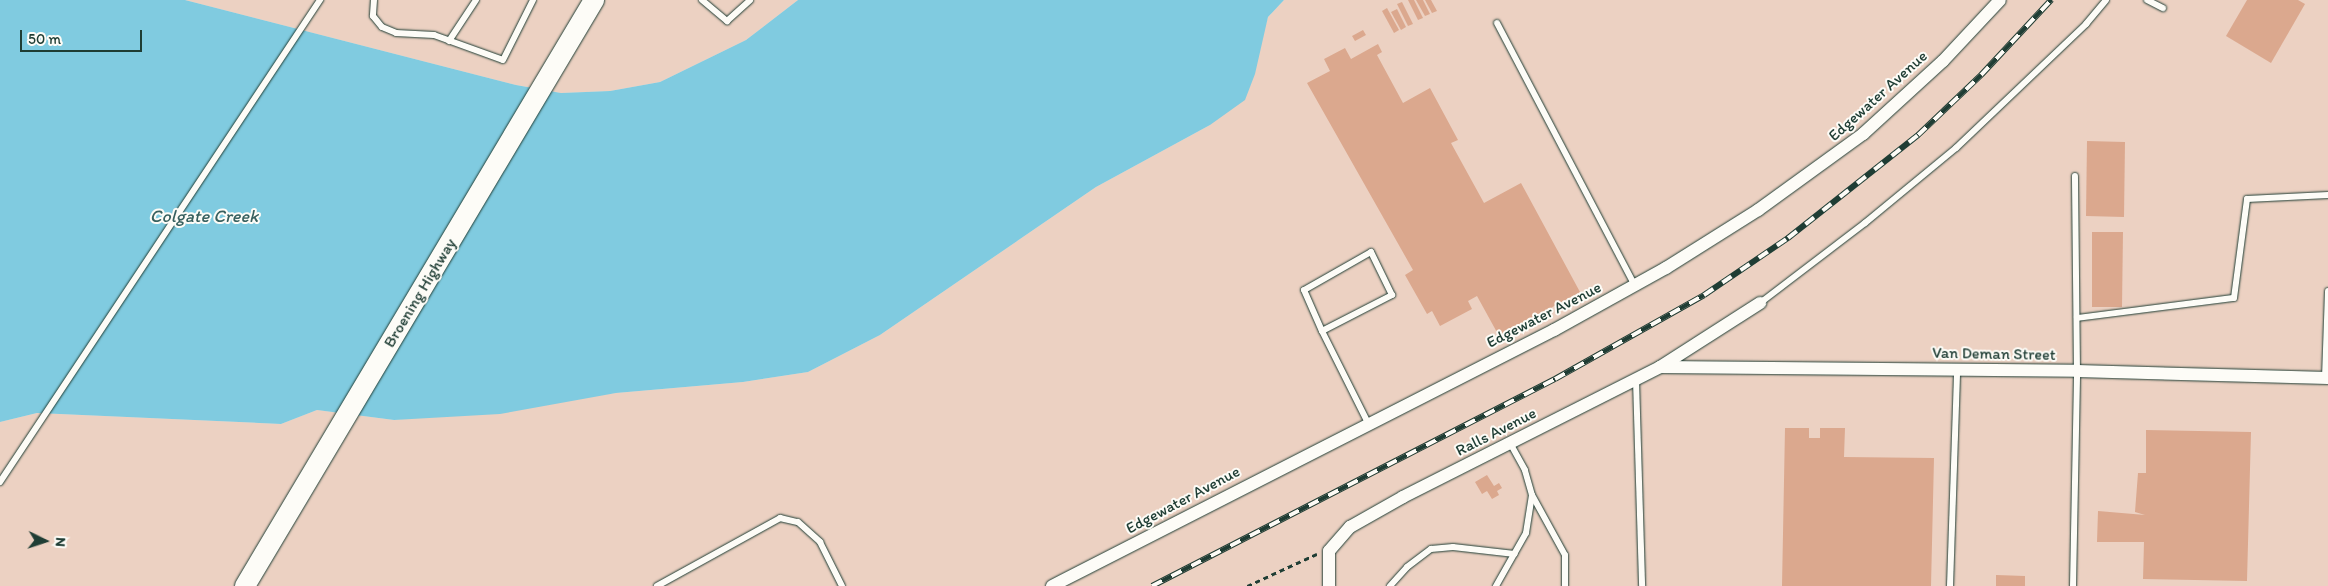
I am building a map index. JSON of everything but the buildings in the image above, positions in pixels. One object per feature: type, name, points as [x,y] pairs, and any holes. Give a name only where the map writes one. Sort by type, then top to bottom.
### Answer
[{"type":"main road","name":"Broening Highway","points":[[245,586],[594,0]]},
{"type":"street","name":"Edgewater Avenue","points":[[1052,586],[1635,286],[1758,210],[1863,134],[1943,61],[2000,0]]},
{"type":"street","name":"Ralls Avenue","points":[[1329,551],[1350,527],[1660,367],[1760,303]]},
{"type":"street","name":"Van Deman Street","points":[[1660,367],[2077,371],[2326,378]]},
{"type":"street","points":[[1329,551],[1329,586]]},
{"type":"lane","points":[[0,482],[320,0]]},
{"type":"lane","points":[[374,0],[373,16],[382,27],[396,33],[434,36],[503,60],[533,0]]},
{"type":"lane","points":[[449,41],[476,0]]},
{"type":"lane","points":[[702,0],[727,20],[750,0]]},
{"type":"lane","points":[[1760,303],[1865,224],[1956,148],[2086,24],[2106,0]]},
{"type":"lane","points":[[2147,0],[2163,8]]},
{"type":"lane","points":[[1497,23],[1635,286]]},
{"type":"lane","points":[[2073,586],[2077,371],[2075,176]]},
{"type":"lane","points":[[2077,318],[2234,298],[2247,199],[2328,195]]},
{"type":"lane","points":[[1322,331],[1392,295],[1371,252],[1304,290],[1322,331],[1368,423]]},
{"type":"lane","points":[[2326,378],[2328,291]]},
{"type":"lane","points":[[1950,586],[1958,370]]},
{"type":"lane","points":[[1636,380],[1642,586]]},
{"type":"lane","points":[[1510,444],[1525,470],[1532,495],[1565,554],[1565,586]]},
{"type":"lane","points":[[1496,586],[1526,533],[1532,495]]},
{"type":"lane","points":[[656,586],[780,518],[798,522],[820,542],[842,586]]},
{"type":"lane","points":[[1390,586],[1407,567],[1431,549],[1453,547],[1515,554]]},
{"type":"path","points":[[1247,586],[1329,551]]},
{"type":"shaded area","points":[[185,0],[798,0],[746,40],[660,82],[610,91],[561,93],[516,85]]},
{"type":"shaded area","points":[[1284,0],[2328,0],[2328,586],[0,586],[0,422],[37,413],[281,424],[317,410],[394,420],[616,393],[743,382],[808,372],[880,335],[1096,187],[1210,125],[1260,45],[1268,17]]},
{"type":"water","name":"Colgate Creek","points":[[0,0],[185,0],[516,85],[561,93],[610,91],[660,82],[746,40],[798,0],[1284,0],[1268,17],[1255,74],[1245,100],[1210,125],[1096,187],[880,335],[808,372],[743,382],[616,393],[500,414],[394,420],[317,410],[281,424],[37,413],[0,422]]},
{"type":"railway","points":[[1152,586],[1555,379],[1704,295],[1788,238],[1918,135],[1981,75],[2051,0]]}]
